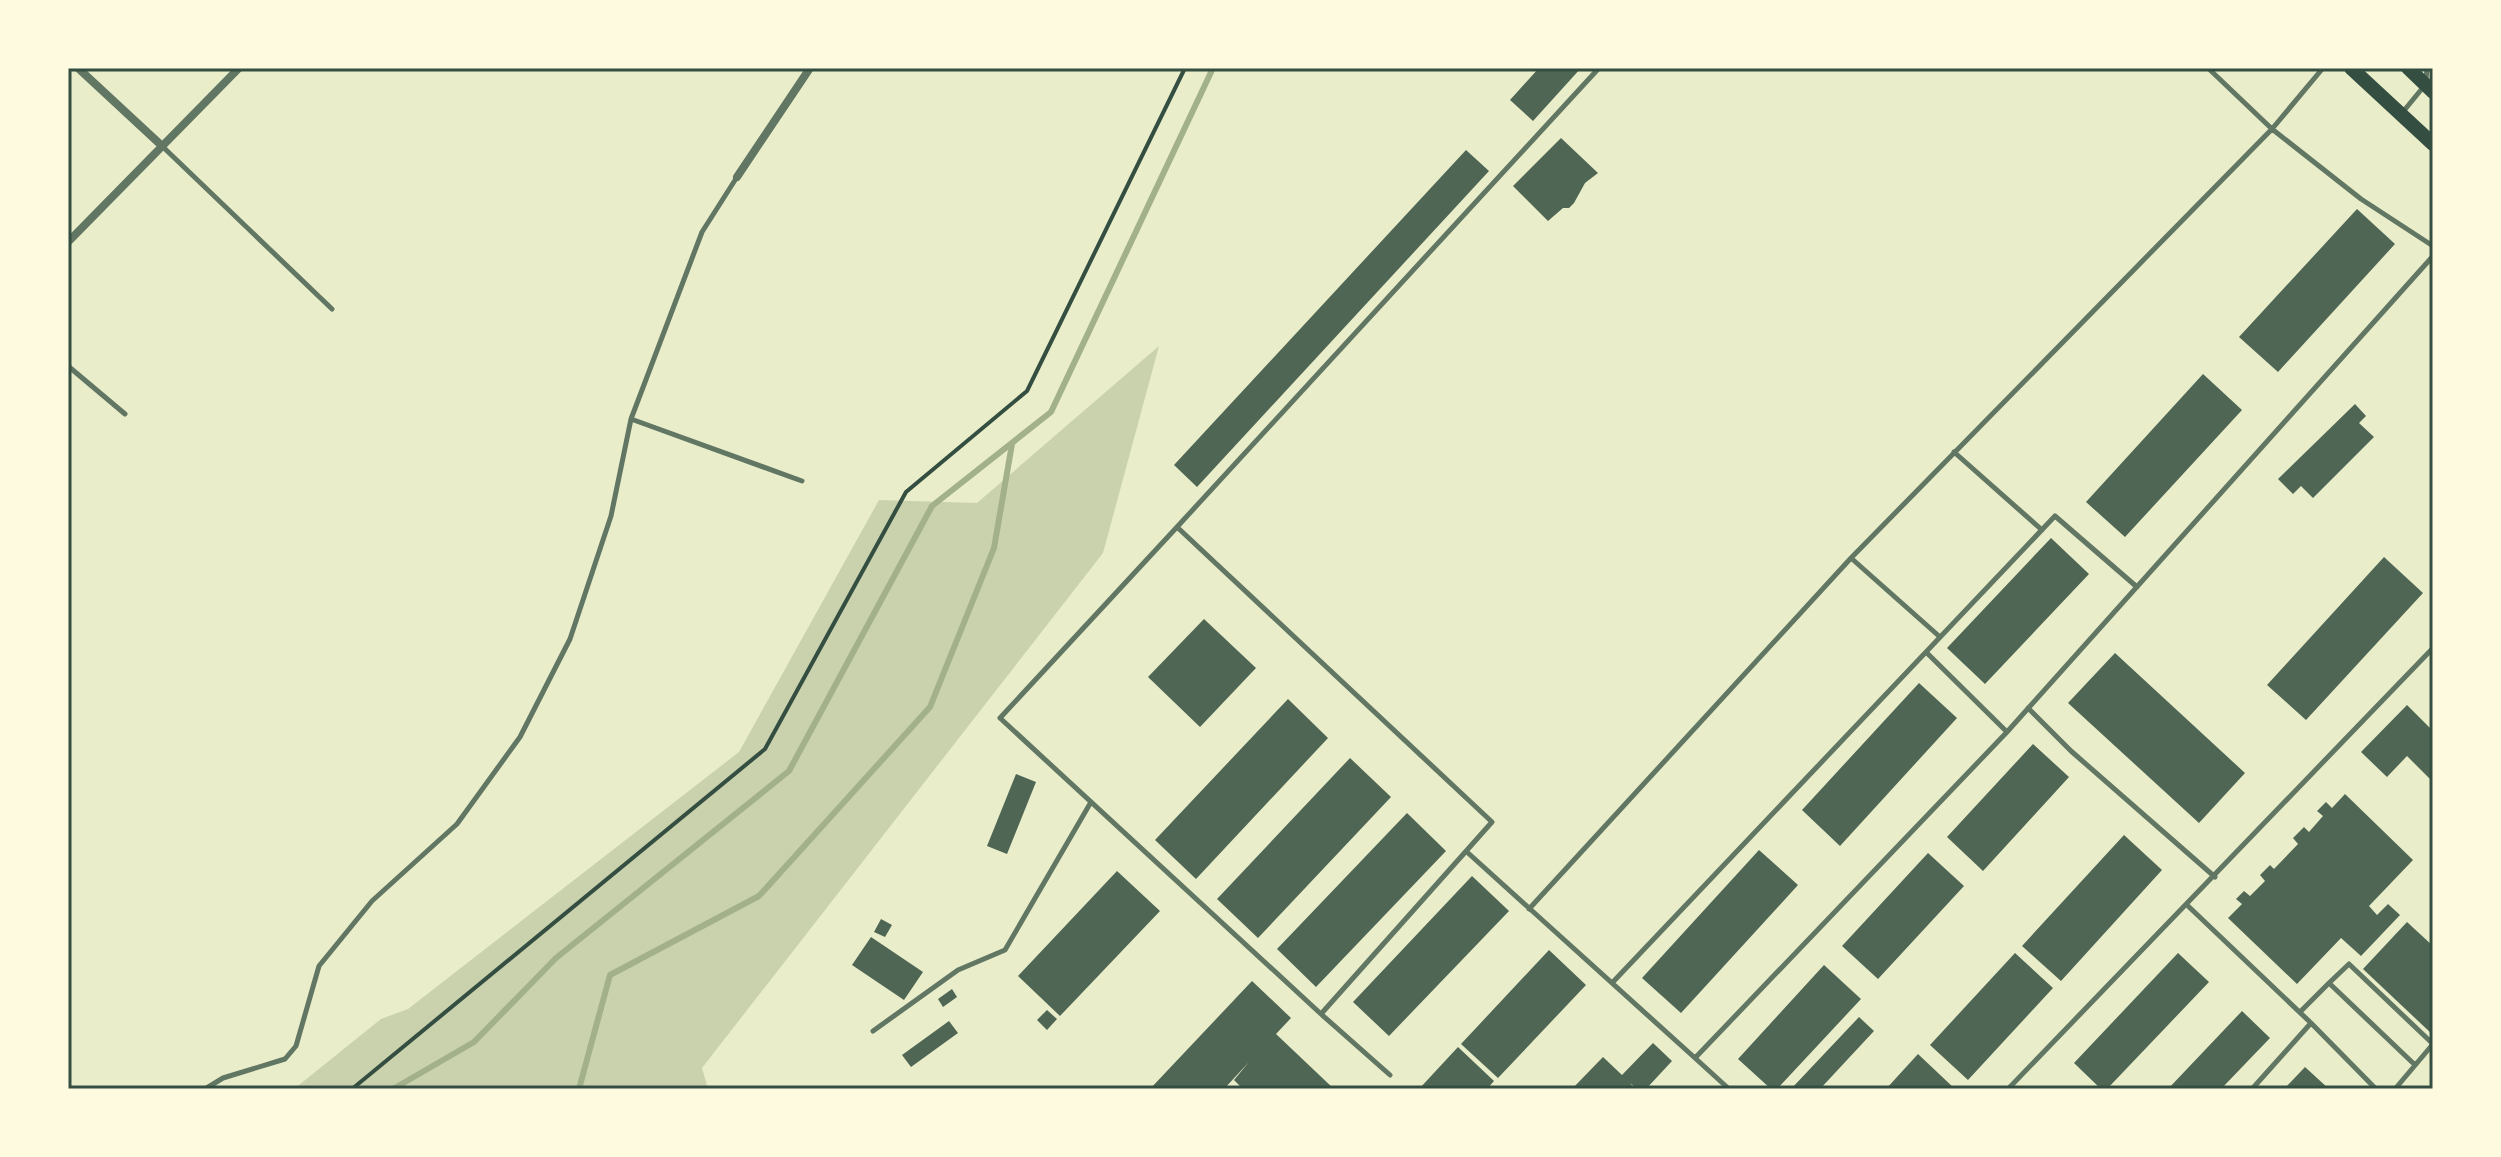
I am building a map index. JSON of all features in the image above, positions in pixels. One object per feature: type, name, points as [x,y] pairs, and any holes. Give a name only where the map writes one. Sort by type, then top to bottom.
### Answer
[{"type":"main road","points":[[2351,68],[2433,144]]},
{"type":"main road","points":[[2408,68],[2430,85]]},
{"type":"street","points":[[78,68],[161,145]]},
{"type":"street","points":[[68,242],[239,68]]},
{"type":"street","points":[[737,177],[810,68]]},
{"type":"lane","points":[[1390,1075],[1000,718],[1599,68]]},
{"type":"lane","points":[[2208,68],[2272,129],[2361,199],[2433,246]]},
{"type":"lane","points":[[1529,909],[1851,558],[2272,129],[2323,68]]},
{"type":"lane","points":[[2401,114],[2430,85],[2427,68]]},
{"type":"lane","points":[[161,145],[332,309]]},
{"type":"lane","points":[[205,1089],[223,1078],[285,1059],[296,1046],[319,966],[372,901],[457,824],[520,737],[570,639],[611,516],[631,419],[702,232],[737,177]]},
{"type":"lane","points":[[1695,1058],[2007,732],[2433,256]]},
{"type":"lane","points":[[68,366],[125,414]]},
{"type":"lane","points":[[631,419],[802,481]]},
{"type":"lane","points":[[1954,452],[2042,530]]},
{"type":"lane","points":[[1612,983],[2055,516],[2137,587]]},
{"type":"lane","points":[[1177,527],[1492,822],[1321,1014]]},
{"type":"lane","points":[[1851,558],[1940,637]]},
{"type":"lane","points":[[2008,1089],[2433,648]]},
{"type":"lane","points":[[1926,652],[2007,732]]},
{"type":"lane","points":[[2028,708],[2071,751],[2215,877]]},
{"type":"lane","points":[[873,1031],[958,970],[1005,950],[1091,802]]},
{"type":"lane","points":[[1467,852],[1729,1089]]},
{"type":"lane","points":[[2187,905],[2376,1089]]},
{"type":"lane","points":[[2300,1012],[2349,964],[2433,1044],[2395,1089]]},
{"type":"lane","points":[[2329,983],[2414,1064]]},
{"type":"lane","points":[[2252,1089],[2311,1023]]},
{"type":"path","points":[[352,1089],[765,749],[906,492],[1027,391],[1185,68]]},
{"type":"green space","points":[[1159,346],[1103,553],[702,1068],[708,1089],[294,1089],[381,1019],[408,1009],[739,752],[879,500],[977,503]]},
{"type":"building","points":[[1539,68],[1581,68],[1533,121],[1510,100]]},
{"type":"building","points":[[1561,138],[1598,173],[1585,183],[1569,208],[1563,208],[1548,221],[1513,186]]},
{"type":"building","points":[[1466,150],[1489,171],[1197,487],[1174,465]]},
{"type":"building","points":[[2357,209],[2395,244],[2278,372],[2239,337]]},
{"type":"building","points":[[2203,374],[2242,410],[2125,537],[2086,502]]},
{"type":"building","points":[[2355,404],[2366,416],[2359,423],[2374,437],[2313,498],[2301,486],[2293,494],[2278,479]]},
{"type":"building","points":[[2051,538],[2089,574],[1985,684],[1947,648]]},
{"type":"building","points":[[2384,557],[2423,593],[2306,720],[2267,685]]},
{"type":"building","points":[[1204,619],[1256,668],[1200,727],[1148,677]]},
{"type":"building","points":[[2115,653],[2245,773],[2199,823],[2068,703]]},
{"type":"building","points":[[1919,683],[1957,718],[1840,846],[1802,810]]},
{"type":"building","points":[[1288,699],[1328,738],[1196,879],[1155,840]]},
{"type":"building","points":[[2407,705],[2430,728],[2433,725],[2433,782],[2407,756],[2387,777],[2361,752]]},
{"type":"building","points":[[2033,744],[2069,777],[1983,871],[1947,837]]},
{"type":"building","points":[[1350,758],[1391,797],[1258,938],[1217,899]]},
{"type":"building","points":[[1016,774],[1036,782],[1007,854],[987,846]]},
{"type":"building","points":[[2345,794],[2413,860],[2369,906],[2377,915],[2388,904],[2400,915],[2361,956],[2341,938],[2297,984],[2228,918],[2242,904],[2236,899],[2244,891],[2250,896],[2265,881],[2260,875],[2270,865],[2274,869],[2298,844],[2293,838],[2304,827],[2309,832],[2323,816],[2317,811],[2326,802],[2332,808]]},
{"type":"building","points":[[1407,813],[1446,851],[1316,987],[1277,949]]},
{"type":"building","points":[[2124,835],[2162,870],[2061,981],[2022,946]]},
{"type":"building","points":[[1759,850],[1798,885],[1681,1013],[1642,978]]},
{"type":"building","points":[[1928,853],[1964,886],[1878,979],[1842,946]]},
{"type":"building","points":[[1117,871],[1160,911],[1060,1016],[1018,976]]},
{"type":"building","points":[[1472,876],[1509,911],[1389,1036],[1353,1002]]},
{"type":"building","points":[[881,919],[892,925],[885,937],[874,932]]},
{"type":"building","points":[[2407,922],[2433,946],[2433,1035],[2363,969]]},
{"type":"building","points":[[871,937],[923,972],[904,1000],[852,965]]},
{"type":"building","points":[[1549,950],[1586,985],[1498,1078],[1461,1044]]},
{"type":"building","points":[[2015,953],[2053,988],[1968,1080],[1930,1045]]},
{"type":"building","points":[[2178,953],[2209,982],[2107,1089],[2101,1089],[2074,1063]]},
{"type":"building","points":[[1824,965],[1861,999],[1777,1089],[1771,1089],[1738,1059]]},
{"type":"building","points":[[1252,981],[1291,1018],[1276,1034],[1334,1089],[1243,1089],[1234,1080],[1249,1062],[1224,1089],[1150,1089]]},
{"type":"building","points":[[952,989],[957,997],[943,1007],[938,999]]},
{"type":"building","points":[[1047,1010],[1057,1019],[1047,1030],[1037,1020]]},
{"type":"building","points":[[2242,1011],[2270,1038],[2221,1089],[2168,1089]]},
{"type":"building","points":[[1859,1017],[1874,1031],[1820,1089],[1791,1089]]},
{"type":"building","points":[[949,1021],[958,1033],[911,1067],[902,1055]]},
{"type":"building","points":[[1653,1043],[1672,1061],[1646,1089],[1637,1089],[1630,1083],[1635,1089],[1572,1089],[1603,1057],[1622,1075]]},
{"type":"building","points":[[1458,1047],[1494,1081],[1487,1089],[1419,1089]]},
{"type":"building","points":[[1918,1054],[1955,1089],[1886,1089]]},
{"type":"building","points":[[2305,1067],[2329,1089],[2284,1089]]},
{"type":"waterway","points":[[393,1089],[474,1042],[556,958],[789,771],[932,506],[1051,412],[1213,68]]},
{"type":"waterway","points":[[579,1089],[610,975],[759,896],[930,707],[994,548],[1012,444]]}]
